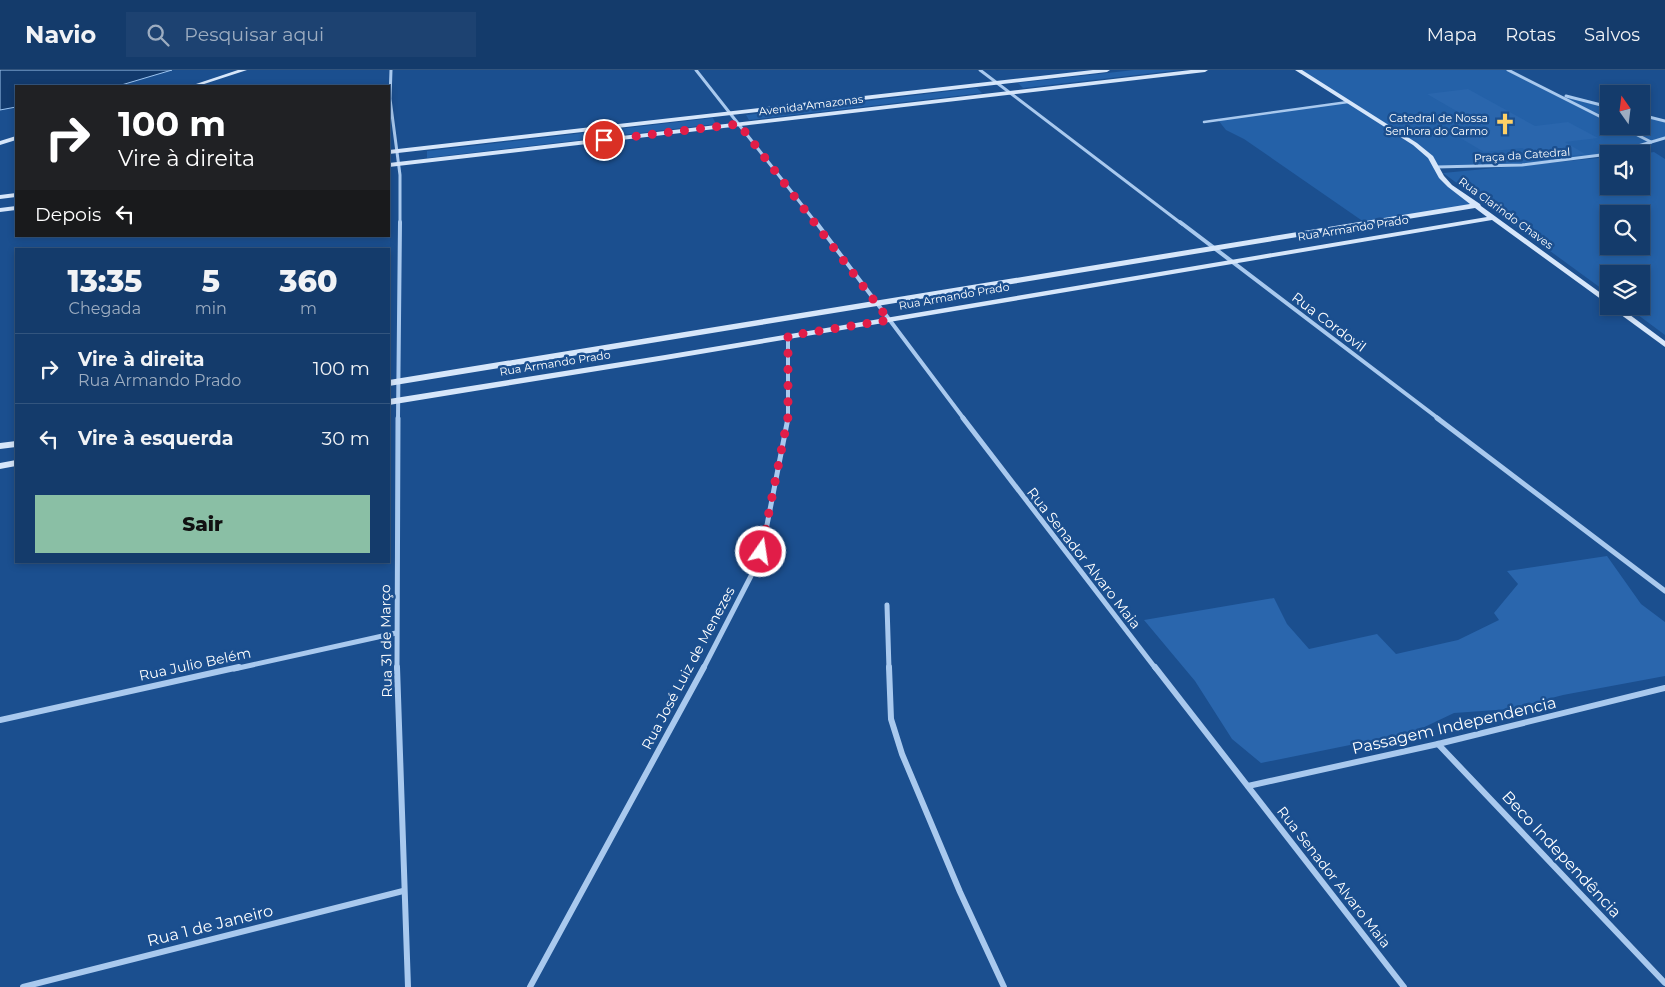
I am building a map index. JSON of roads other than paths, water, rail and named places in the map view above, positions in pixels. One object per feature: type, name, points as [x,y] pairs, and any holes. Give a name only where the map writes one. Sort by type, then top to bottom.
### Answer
[{"type":"street","points":[[196,85],[244,70]]},
{"type":"street","points":[[391,70],[390,99],[397,151]]},
{"type":"street","points":[[696,70],[730,114]]},
{"type":"street","name":"Rua Cordovil","points":[[980,70],[1665,591]]},
{"type":"street","name":"Avenida Amazonas","points":[[390,152],[998,84],[1107,70]]},
{"type":"street","name":"Avenida Amazonas","points":[[390,165],[1205,70]]},
{"type":"street","name":"Rua Clarindo Chaves","points":[[1298,70],[1413,142],[1431,157],[1446,182],[1600,296]]},
{"type":"street","points":[[1508,70],[1600,116]]},
{"type":"street","points":[[1558,94],[1600,105]]},
{"type":"street","name":"Rua Senador Alvaro Maia","points":[[730,114],[752,139],[1021,495],[1404,987]]},
{"type":"street","points":[[1650,117],[1665,121]]},
{"type":"street","points":[[1637,135],[1651,142]]},
{"type":"street","points":[[0,143],[15,138]]},
{"type":"street","name":"Praça da Catedral","points":[[1641,145],[1665,138]]},
{"type":"street","name":"Rua 31 de Março","points":[[397,151],[400,175],[393,383],[398,401],[396,633],[403,891],[408,987]]},
{"type":"street","name":"Praça da Catedral","points":[[1436,167],[1522,165],[1600,155]]},
{"type":"street","points":[[0,197],[15,196]]},
{"type":"street","name":"Rua Armando Prado","points":[[393,383],[1213,247],[1478,206]]},
{"type":"street","points":[[0,210],[15,208]]},
{"type":"street","name":"Rua Armando Prado","points":[[390,402],[889,320],[1229,260],[1493,218]]},
{"type":"street","points":[[1625,315],[1665,345]]},
{"type":"street","name":"Rua José Luiz de Menezes","points":[[530,987],[681,711],[748,582],[761,552],[788,417],[788,336]]},
{"type":"street","points":[[0,446],[15,444]]},
{"type":"street","points":[[0,466],[15,463]]},
{"type":"street","points":[[887,605],[891,720],[902,754],[956,883],[1004,987]]},
{"type":"street","name":"Rua Julio Belém","points":[[0,720],[396,633]]},
{"type":"street","name":"Passagem Independencia","points":[[1248,786],[1438,744],[1665,688]]},
{"type":"street","name":"Beco Independência","points":[[1438,744],[1665,983]]},
{"type":"street","name":"Rua 1 de Janeiro","points":[[23,987],[403,891]]},
{"type":"lane","points":[[1204,122],[1348,102]]},
{"type":"place","name":"Catedral de Nossa Senhora do Carmo","points":[[1505,124]]}]
